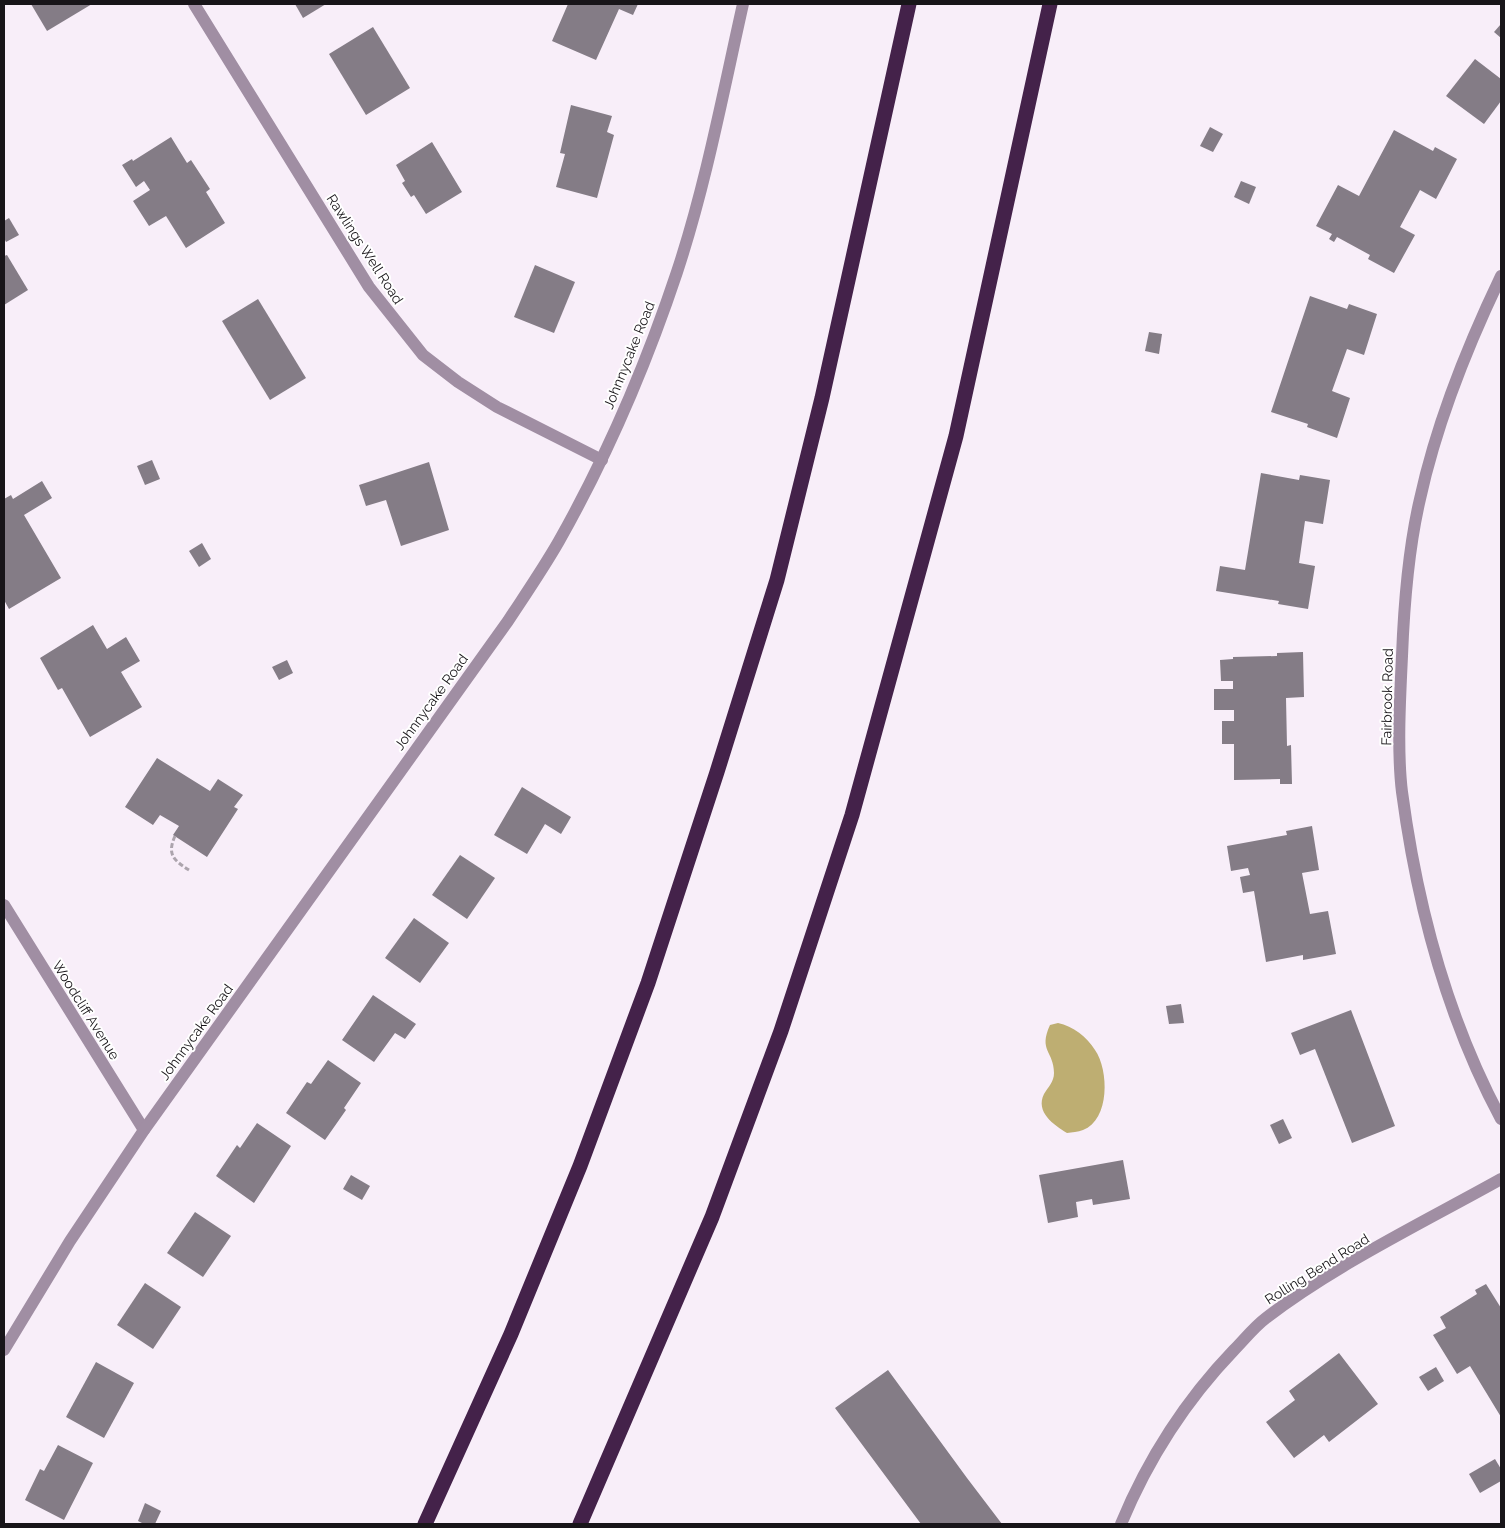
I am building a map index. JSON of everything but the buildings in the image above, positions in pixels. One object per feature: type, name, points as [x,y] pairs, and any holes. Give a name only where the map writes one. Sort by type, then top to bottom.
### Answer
[{"type":"highway","points":[[425,1524],[511,1334],[580,1166],[648,983],[717,772],[777,580],[815,427],[909,4]]},
{"type":"highway","points":[[580,1524],[712,1217],[781,1030],[852,815],[956,436],[1050,4]]},
{"type":"street","name":"Rawlings Well Road","points":[[194,4],[369,288],[423,355],[458,382],[496,407],[602,460]]},
{"type":"street","name":"Johnnycake Road","points":[[4,1350],[70,1240],[144,1130],[508,621],[558,542],[602,460],[644,362],[677,271],[705,174],[743,4]]},
{"type":"street","name":"Fairbrook Road","points":[[1501,277],[1450,392],[1420,499],[1404,600],[1400,697],[1402,790],[1417,875],[1434,954],[1458,1024],[1485,1088],[1501,1119]]},
{"type":"street","name":"Woodcliff Avenue","points":[[4,905],[144,1130]]},
{"type":"street","name":"Rolling Bend Road","points":[[1120,1524],[1136,1488],[1172,1425],[1209,1376],[1264,1319],[1320,1281],[1501,1179]]},
{"type":"path","points":[[175,836],[171,845],[171,854],[175,861],[189,870]]},
{"type":"shaded area","points":[[1058,1023],[1074,1029],[1092,1045],[1100,1059],[1103,1070],[1104,1094],[1098,1116],[1092,1125],[1077,1132],[1067,1133],[1057,1126],[1047,1117],[1042,1107],[1044,1094],[1054,1076],[1052,1060],[1046,1046],[1047,1034],[1050,1025]]}]
